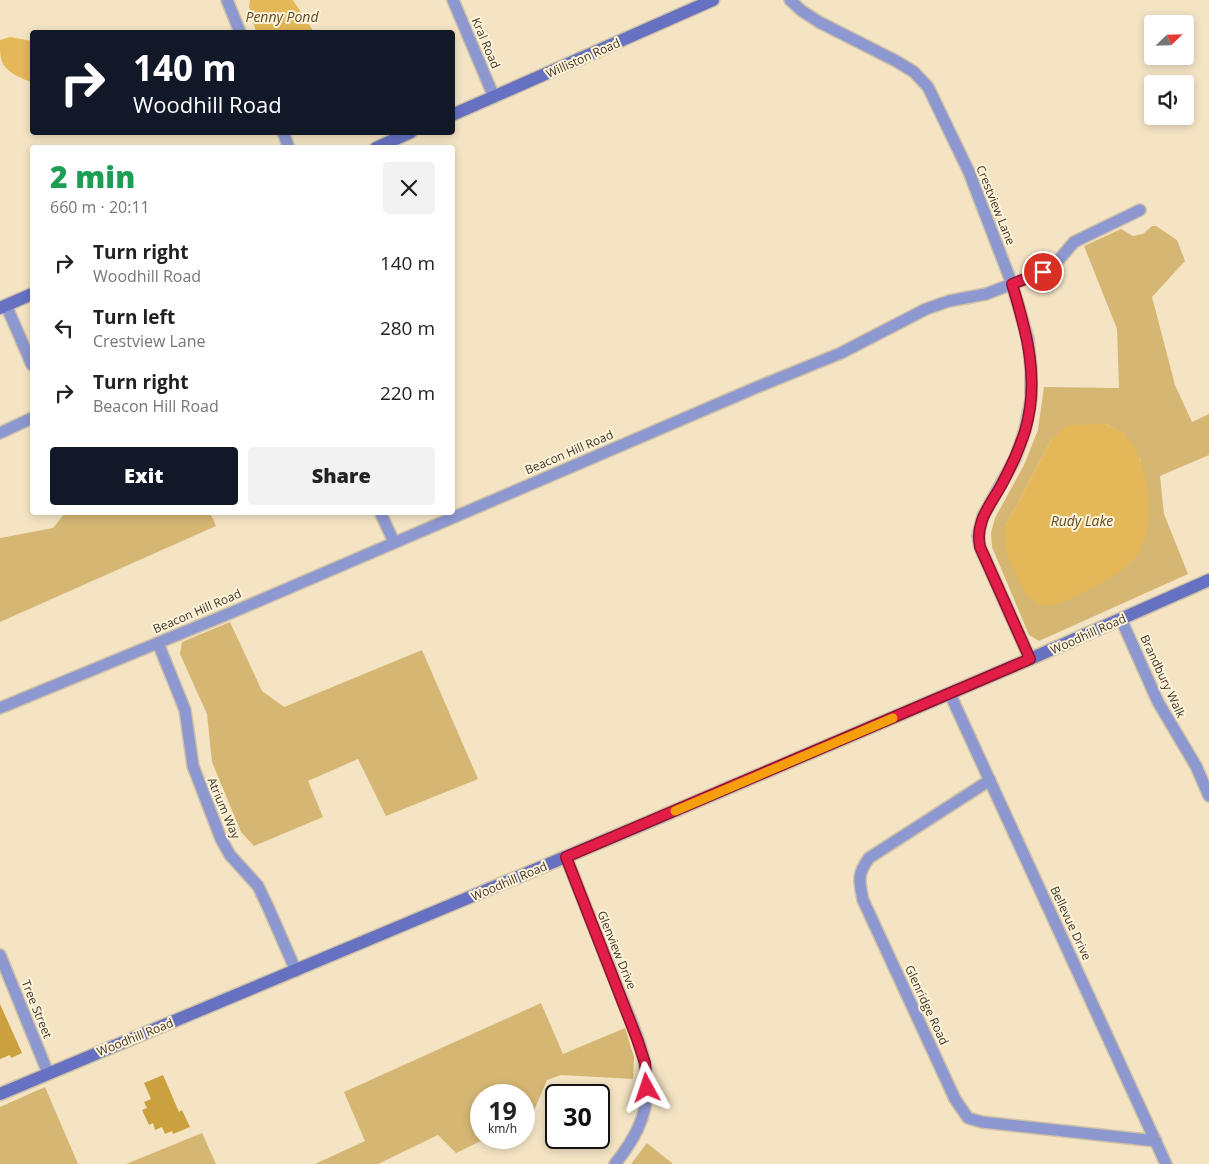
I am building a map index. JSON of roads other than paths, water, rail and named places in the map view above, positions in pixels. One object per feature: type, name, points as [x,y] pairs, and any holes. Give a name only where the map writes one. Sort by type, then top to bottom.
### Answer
[{"type":"street","points":[[227,0],[239,30]]},
{"type":"street","name":"Kral Road","points":[[453,0],[494,97]]},
{"type":"street","name":"Williston Road","points":[[455,114],[713,0]]},
{"type":"street","name":"Crestview Lane","points":[[790,0],[819,22],[914,72],[928,87],[969,172],[1012,284],[1028,339],[1032,369],[1031,399],[1026,430],[1015,459],[983,516],[978,536],[980,547],[1030,659]]},
{"type":"street","points":[[383,145],[404,135]]},
{"type":"street","name":"Beacon Hill Road","points":[[0,708],[841,353],[926,309],[949,301],[986,294],[1043,272],[1057,262],[1074,242],[1140,210]]},
{"type":"street","points":[[30,295],[3,307],[30,361]]},
{"type":"street","points":[[0,433],[30,419]]},
{"type":"street","points":[[381,515],[394,542]]},
{"type":"street","name":"Woodhill Road","points":[[0,1094],[296,971],[950,694],[1209,580]]},
{"type":"street","name":"Brandbury Walk","points":[[1121,620],[1158,702],[1196,766],[1209,796]]},
{"type":"street","name":"Atrium Way","points":[[158,642],[185,710],[193,766],[220,839],[230,855],[258,886],[296,971]]},
{"type":"street","name":"Bellevue Drive","points":[[950,694],[1166,1164]]},
{"type":"street","name":"Glenridge Road","points":[[990,780],[869,858],[862,869],[860,883],[863,900],[960,1109],[968,1118],[982,1122],[1156,1141]]},
{"type":"street","name":"Glenview Drive","points":[[566,857],[645,1063],[647,1088],[644,1117],[636,1135],[615,1164]]},
{"type":"street","name":"Tree Street","points":[[0,956],[48,1073]]},
{"type":"water","name":"Penny Pond","points":[[250,0],[293,0],[313,30],[255,30],[249,7]]},
{"type":"water","points":[[10,37],[30,41],[30,81],[17,76],[4,65],[0,53],[0,40]]},
{"type":"water","name":"Rudy Lake","points":[[1106,424],[1126,436],[1141,462],[1146,478],[1149,513],[1143,544],[1130,564],[1100,584],[1058,604],[1039,605],[1026,595],[1006,552],[1005,527],[1052,439],[1068,425]]}]
